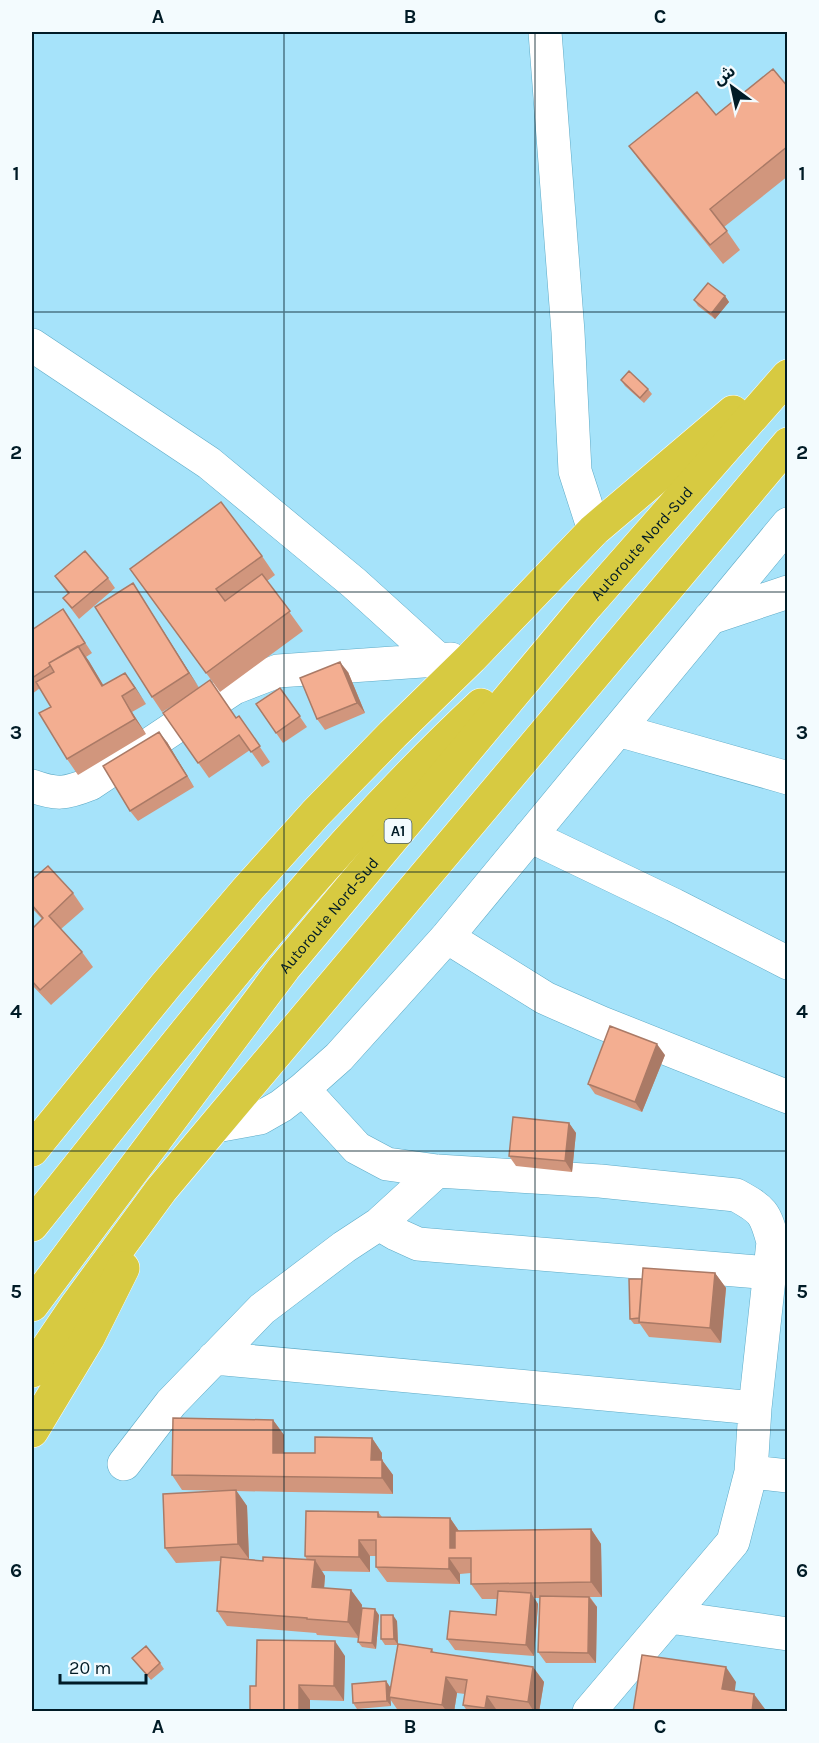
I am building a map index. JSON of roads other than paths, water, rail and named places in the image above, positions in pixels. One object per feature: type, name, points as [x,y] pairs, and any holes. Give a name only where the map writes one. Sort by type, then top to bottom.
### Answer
[{"type":"highway","points":[[32,1150],[158,994],[316,813],[471,658],[594,530],[788,367]]},
{"type":"highway","name":"Autoroute Nord-Sud","points":[[32,1305],[284,968],[587,605],[788,376]]},
{"type":"highway","points":[[32,1371],[76,1306],[161,1190],[788,444]]},
{"type":"highway","points":[[32,1225],[309,883],[435,747],[587,605]]},
{"type":"highway","points":[[32,1431],[88,1338],[161,1190]]},
{"type":"street","points":[[545,32],[568,332],[575,471],[594,530]]},
{"type":"street","points":[[32,345],[208,463],[354,583],[439,660]]},
{"type":"street","points":[[216,1126],[260,1118],[281,1106],[339,1057],[447,938],[788,524]]},
{"type":"street","points":[[710,618],[788,592]]},
{"type":"street","points":[[32,786],[47,792],[69,793],[90,784],[234,688],[278,671],[471,658]]},
{"type":"street","points":[[618,730],[788,778]]},
{"type":"street","points":[[530,836],[675,905],[788,963]]},
{"type":"street","points":[[447,938],[545,998],[788,1097]]},
{"type":"street","points":[[303,1089],[357,1148],[387,1164],[437,1171],[600,1181],[736,1195],[756,1206],[767,1219],[773,1242],[770,1274],[775,1338],[755,1408],[751,1472],[733,1542],[589,1712]]},
{"type":"street","points":[[124,1464],[171,1403],[262,1310],[344,1247],[379,1224],[437,1171]]},
{"type":"street","points":[[379,1224],[418,1244],[770,1274]]},
{"type":"street","points":[[214,1358],[755,1408]]},
{"type":"street","points":[[751,1472],[788,1476]]},
{"type":"street","points":[[670,1617],[788,1634]]}]
